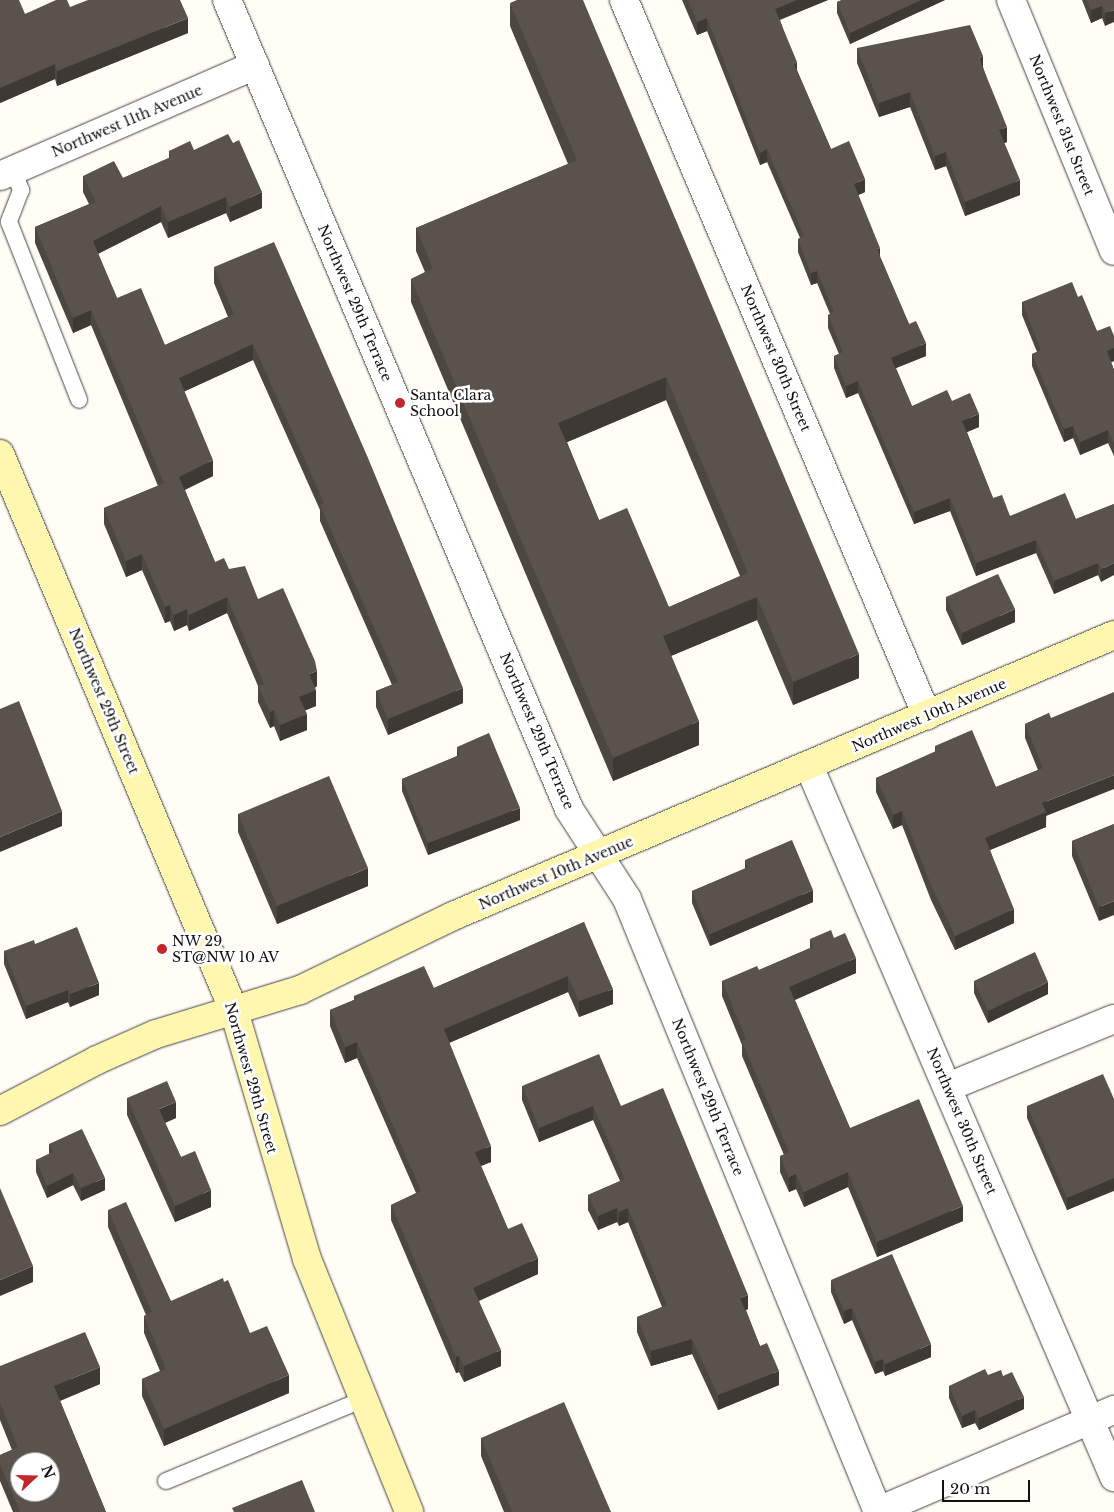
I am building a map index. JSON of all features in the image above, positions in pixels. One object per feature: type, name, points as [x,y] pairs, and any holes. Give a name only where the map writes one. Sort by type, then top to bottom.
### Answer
[{"type":"street","name":"Northwest 29th Terrace","points":[[227,0],[569,809],[627,899],[878,1512]]},
{"type":"street","name":"Northwest 30th Street","points":[[624,0],[927,716]]},
{"type":"street","name":"Northwest 31st Street","points":[[1011,0],[1114,251]]},
{"type":"street","name":"Northwest 11th Avenue","points":[[7,173],[254,65]]},
{"type":"street","name":"Northwest 29th Street","points":[[0,454],[234,1010],[307,1259],[362,1400],[409,1512]]},
{"type":"street","name":"Northwest 10th Avenue","points":[[0,1111],[97,1060],[156,1034],[300,990],[453,916],[1114,635]]},
{"type":"street","name":"Northwest 30th Street","points":[[809,766],[948,1087],[1102,1415],[1114,1477]]},
{"type":"street","points":[[948,1087],[1114,1019]]},
{"type":"street","points":[[878,1512],[1102,1415]]},
{"type":"lane","points":[[7,173],[21,190],[9,222],[78,400]]},
{"type":"lane","points":[[166,1481],[362,1400]]},
{"type":"building","points":[[0,0],[19,0],[25,14],[56,0],[67,0],[70,7],[88,0],[180,0],[188,18],[57,71],[55,64],[0,88]]},
{"type":"building","points":[[517,0],[583,0],[859,654],[793,682],[757,597],[663,636],[699,721],[613,758],[411,279],[433,269],[416,228],[577,160],[510,3]],"holes":[[[666,377],[748,573],[669,607],[627,508],[599,520],[558,423]]]},
{"type":"building","points":[[688,0],[797,0],[775,9],[797,62],[794,64],[831,149],[849,141],[865,179],[854,184],[880,248],[877,249],[909,324],[916,321],[926,343],[891,358],[912,406],[947,390],[952,401],[970,393],[979,414],[962,421],[993,498],[1002,495],[1010,516],[1065,493],[1076,519],[1114,504],[1114,563],[1101,569],[1098,563],[1054,581],[1036,540],[976,563],[950,498],[914,512],[858,381],[846,386],[834,356],[843,352],[828,315],[834,312],[817,271],[811,273],[798,239],[804,236],[767,149],[760,153],[707,18],[697,22]]},
{"type":"building","points":[[842,0],[921,0],[850,33],[837,2]]},
{"type":"building","points":[[1087,0],[1114,0],[1114,10],[1105,13],[1102,6],[1091,10]]},
{"type":"building","points":[[970,25],[983,56],[979,58],[1007,127],[999,130],[1020,180],[965,202],[946,152],[935,156],[910,92],[879,103],[857,48]]},
{"type":"building","points":[[228,134],[233,143],[239,140],[262,192],[230,207],[226,197],[168,222],[161,206],[93,241],[117,298],[141,288],[165,345],[234,314],[214,267],[274,242],[368,458],[463,688],[388,719],[376,691],[398,682],[320,505],[324,503],[253,344],[179,378],[213,460],[179,477],[215,562],[224,558],[229,569],[245,566],[258,599],[283,588],[315,661],[317,671],[309,674],[316,690],[299,697],[307,714],[280,725],[274,710],[270,712],[258,686],[264,684],[227,597],[189,615],[187,609],[174,615],[170,605],[165,607],[142,554],[126,561],[104,508],[164,483],[91,310],[73,318],[35,227],[96,202],[83,176],[114,161],[123,178],[171,157],[169,151],[190,141],[194,150]]},
{"type":"building","points":[[1072,282],[1078,297],[1082,295],[1097,331],[1110,326],[1114,336],[1114,348],[1107,351],[1114,370],[1114,443],[1108,430],[1080,442],[1073,426],[1064,429],[1032,354],[1041,350],[1022,302]]},
{"type":"building","points":[[998,574],[1015,609],[962,633],[946,597]]},
{"type":"building","points":[[1114,692],[1114,775],[1042,803],[1046,812],[985,838],[1014,909],[955,936],[931,885],[902,811],[893,815],[876,778],[936,751],[935,746],[972,730],[996,787],[1043,768],[1025,724],[1049,713],[1051,718]]},
{"type":"building","points":[[19,701],[62,811],[0,837],[0,709]]},
{"type":"building","points":[[489,733],[520,808],[428,843],[402,779],[460,755],[457,747]]},
{"type":"building","points":[[329,776],[368,868],[277,906],[238,814]]},
{"type":"building","points":[[1114,824],[1114,901],[1099,907],[1072,841]]},
{"type":"building","points":[[792,840],[813,890],[710,934],[692,891],[748,867],[745,860]]},
{"type":"building","points":[[584,922],[613,989],[579,1001],[568,976],[444,1029],[491,1146],[475,1152],[508,1229],[522,1223],[538,1258],[473,1288],[501,1350],[464,1366],[459,1356],[456,1357],[391,1205],[421,1191],[357,1042],[345,1047],[330,1010],[356,999],[354,996],[424,966],[434,988]]},
{"type":"building","points":[[77,927],[99,983],[70,994],[68,990],[26,1006],[4,951],[34,940],[35,944]]},
{"type":"building","points":[[831,930],[834,938],[845,933],[856,958],[789,987],[850,1128],[919,1099],[963,1206],[877,1242],[848,1172],[804,1192],[796,1174],[789,1177],[780,1156],[789,1152],[742,1041],[746,1039],[722,981],[757,966],[759,970],[813,947],[810,939]]},
{"type":"building","points":[[1035,952],[1048,982],[988,1011],[974,981]]},
{"type":"building","points":[[599,1054],[621,1106],[663,1088],[748,1295],[740,1298],[760,1346],[767,1343],[779,1371],[718,1395],[692,1339],[651,1351],[637,1317],[667,1305],[628,1208],[619,1212],[617,1208],[598,1216],[588,1195],[625,1179],[593,1106],[539,1128],[522,1086]]},
{"type":"building","points":[[1103,1074],[1114,1099],[1114,1178],[1067,1198],[1027,1106]]},
{"type":"building","points":[[167,1081],[176,1102],[159,1109],[181,1157],[195,1151],[211,1190],[175,1206],[127,1098]]},
{"type":"building","points":[[82,1129],[105,1178],[81,1188],[73,1173],[47,1186],[36,1160],[53,1152],[49,1144]]},
{"type":"building","points":[[0,1188],[33,1266],[0,1280]]},
{"type":"building","points":[[126,1202],[171,1301],[223,1278],[224,1282],[228,1280],[250,1333],[267,1326],[289,1375],[164,1429],[142,1379],[166,1369],[144,1316],[152,1312],[108,1210]]},
{"type":"building","points":[[892,1254],[931,1344],[885,1364],[883,1359],[875,1362],[852,1308],[844,1311],[831,1280]]},
{"type":"building","points":[[85,1332],[100,1367],[54,1386],[106,1512],[20,1512],[16,1502],[60,1502],[60,1452],[10,1452],[10,1488],[0,1464],[0,1455],[18,1447],[0,1403],[0,1366]]},
{"type":"building","points":[[985,1369],[988,1375],[1001,1370],[1003,1376],[1012,1372],[1024,1397],[979,1418],[975,1410],[962,1416],[949,1386]]},
{"type":"building","points":[[564,1402],[611,1512],[512,1512],[481,1438]]},
{"type":"building","points":[[302,1480],[315,1512],[234,1512],[232,1508]]},
{"type":"place","name":"Santa Clara School","points":[[400,403]]},
{"type":"place","name":"NW 29 ST@NW 10 AV","points":[[162,949]]}]
